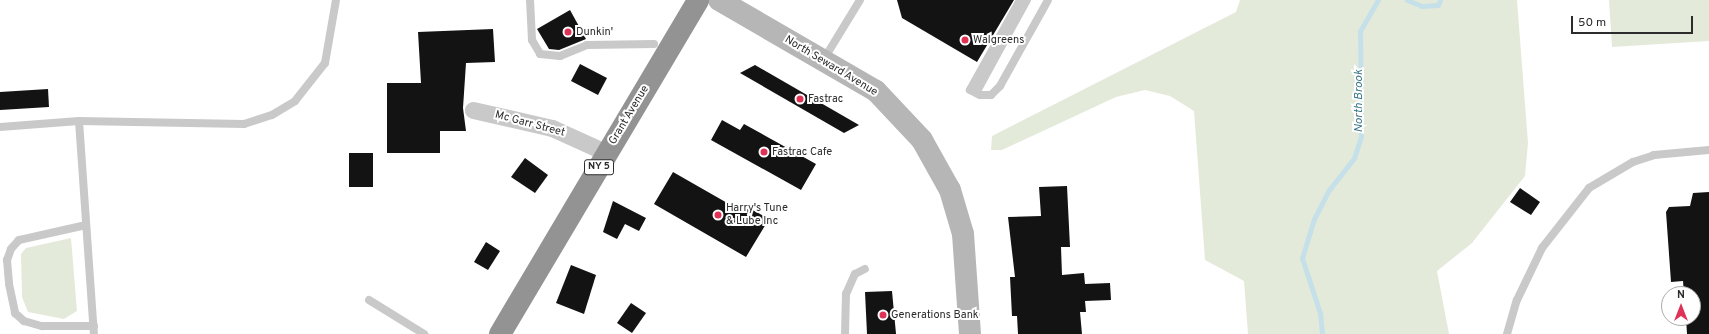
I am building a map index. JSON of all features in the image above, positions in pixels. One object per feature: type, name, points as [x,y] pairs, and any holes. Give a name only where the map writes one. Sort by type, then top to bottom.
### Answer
[{"type":"highway","name":"Grant Avenue","points":[[500,334],[698,0]]},
{"type":"street","name":"North Seward Avenue","points":[[719,0],[824,59],[894,106],[936,163],[950,190],[962,234],[970,334]]},
{"type":"street","name":"Mc Garr Street","points":[[473,110],[552,128],[607,153]]},
{"type":"lane","points":[[0,127],[79,121],[244,124],[272,115],[295,101],[325,63],[336,0]]},
{"type":"lane","points":[[530,0],[532,40],[540,54],[560,56],[587,44],[654,44]]},
{"type":"lane","points":[[824,59],[860,0]]},
{"type":"lane","points":[[973,92],[1020,0]]},
{"type":"lane","points":[[973,92],[1027,0]]},
{"type":"lane","points":[[973,92],[991,95],[1000,86],[1048,0]]},
{"type":"lane","points":[[79,121],[94,330],[42,326],[24,321],[15,313],[9,284],[8,260],[11,249],[20,240],[86,225]]},
{"type":"lane","points":[[1507,334],[1517,300],[1542,248],[1589,188],[1647,157],[1709,150]]},
{"type":"lane","points":[[845,334],[850,282],[864,269]]},
{"type":"lane","points":[[369,300],[424,334]]},
{"type":"lane","points":[[846,323],[850,334]]},
{"type":"green space","points":[[1240,0],[1517,0],[1528,143],[1525,176],[1472,243],[1437,271],[1449,334],[1248,334],[1244,281],[1205,260],[1194,111],[1170,96],[1145,90],[1116,97],[1002,150],[991,150],[992,136],[1236,12]]},
{"type":"green space","points":[[1609,0],[1709,0],[1709,41],[1612,47]]},
{"type":"green space","points":[[71,238],[77,311],[64,319],[28,312],[22,297],[21,254],[26,248]]},
{"type":"building","name":"Walgreens","points":[[897,0],[1014,0],[977,62],[902,18]]},
{"type":"building","points":[[570,10],[586,39],[559,50],[549,49],[537,29]]},
{"type":"building","points":[[493,29],[495,62],[466,63],[463,108],[466,131],[440,131],[440,153],[387,153],[387,83],[421,83],[418,32]]},
{"type":"building","points":[[580,64],[607,78],[598,95],[571,81]]},
{"type":"building","name":"Fastrac","points":[[755,65],[859,125],[844,133],[740,73]]},
{"type":"building","points":[[48,89],[49,107],[0,110],[0,92]]},
{"type":"building","name":"Fastrac Cafe","points":[[722,120],[740,130],[744,124],[816,164],[801,190],[711,140]]},
{"type":"building","points":[[349,153],[373,153],[373,187],[349,187]]},
{"type":"building","points":[[525,158],[548,175],[535,193],[511,177]]},
{"type":"building","name":"Harry's Tune & Lube Inc","points":[[673,172],[743,212],[746,206],[769,219],[746,257],[654,204]]},
{"type":"building","points":[[1067,186],[1070,247],[1061,247],[1062,275],[1084,273],[1085,284],[1110,283],[1111,300],[1085,301],[1086,312],[1080,312],[1082,334],[1018,334],[1017,316],[1012,316],[1010,277],[1015,277],[1008,217],[1041,216],[1039,187]]},
{"type":"building","points":[[1520,188],[1540,202],[1531,215],[1510,202]]},
{"type":"building","points":[[1709,192],[1709,334],[1687,334],[1686,326],[1701,326],[1701,286],[1683,286],[1683,281],[1671,282],[1666,212],[1669,207],[1690,206],[1693,193]]},
{"type":"building","points":[[613,201],[646,218],[639,231],[625,224],[617,239],[603,232]]},
{"type":"building","points":[[486,242],[500,251],[488,270],[474,262]]},
{"type":"building","points":[[571,265],[596,275],[584,314],[556,303]]},
{"type":"building","name":"Generations Bank","points":[[892,291],[896,334],[867,334],[865,292]]},
{"type":"building","points":[[631,303],[646,313],[632,333],[617,323]]},
{"type":"waterway","name":"North Brook","points":[[1322,334],[1320,313],[1302,258],[1314,219],[1329,190],[1354,158],[1361,136],[1360,31],[1378,0]]},
{"type":"waterway","name":"North Brook","points":[[1407,0],[1422,6],[1438,5],[1440,0]]},
{"type":"place","name":"Dunkin'","points":[[568,32]]},
{"type":"place","name":"Walgreens","points":[[965,40]]},
{"type":"place","name":"Fastrac","points":[[800,99]]},
{"type":"place","name":"Fastrac Cafe","points":[[764,152]]},
{"type":"place","name":"Harry's Tune & Lube Inc","points":[[718,215]]},
{"type":"place","name":"Generations Bank","points":[[883,315]]}]
